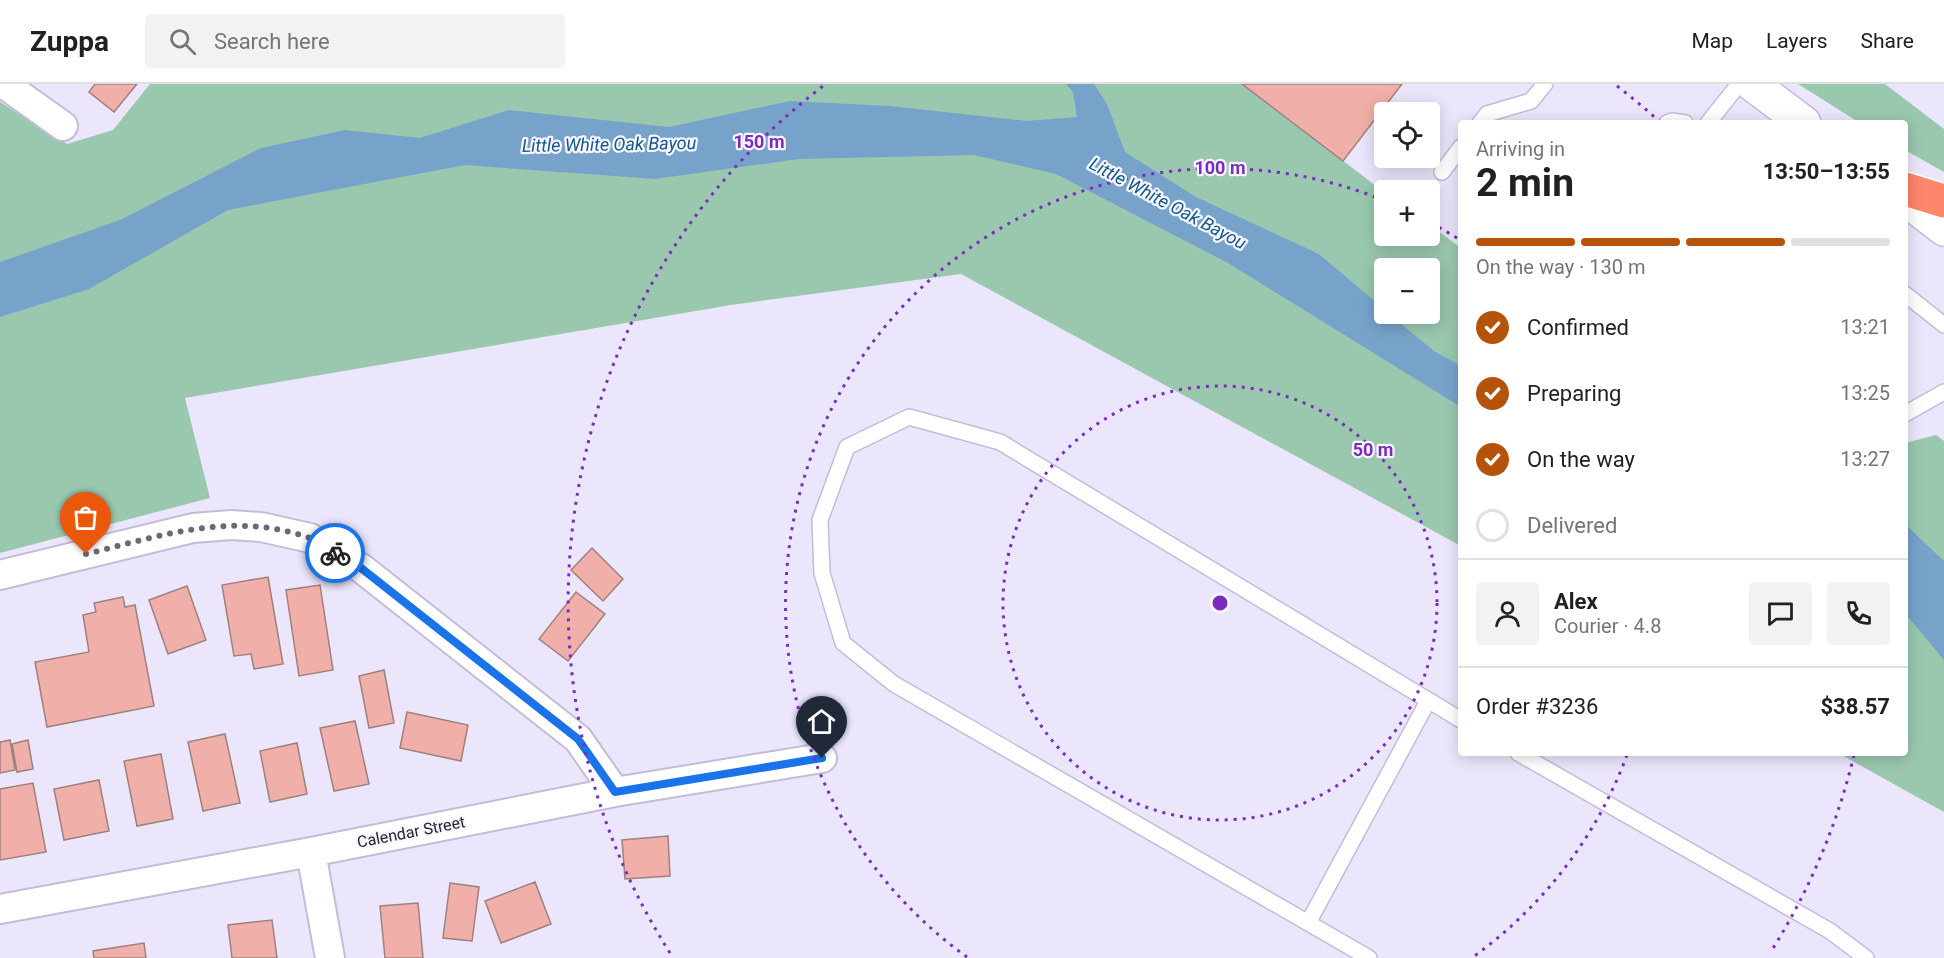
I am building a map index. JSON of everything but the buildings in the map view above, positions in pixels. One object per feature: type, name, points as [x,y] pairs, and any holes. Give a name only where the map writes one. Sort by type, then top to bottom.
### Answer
[{"type":"highway","points":[[1908,201],[1944,201]]},
{"type":"main road","points":[[1752,84],[1800,120]]},
{"type":"main road","points":[[1908,202],[1944,229]]},
{"type":"street","points":[[4,84],[63,126]]},
{"type":"street","points":[[0,575],[193,528],[231,525],[261,527],[310,538],[361,568],[578,739],[615,792]]},
{"type":"street","name":"Calendar Street","points":[[0,909],[311,852],[615,792],[822,758]]},
{"type":"street","points":[[311,852],[330,958]]},
{"type":"lane","points":[[1482,120],[1487,114],[1531,101],[1545,84]]},
{"type":"lane","points":[[1710,120],[1739,84]]},
{"type":"lane","points":[[1442,172],[1458,151]]},
{"type":"lane","points":[[1908,296],[1944,325]]},
{"type":"lane","points":[[1908,412],[1944,392]]},
{"type":"lane","points":[[1369,958],[894,684],[843,643],[822,573],[820,520],[847,447],[909,417],[1000,442],[1458,718]]},
{"type":"lane","points":[[1308,923],[1428,701]]},
{"type":"lane","points":[[1523,756],[1830,931],[1866,958]]},
{"type":"green space","points":[[150,84],[1242,84],[1374,184],[1374,246],[1440,246],[1440,232],[1458,246],[1458,544],[961,274],[731,305],[185,398],[210,498],[0,553],[0,102],[67,144],[113,130]]},
{"type":"green space","points":[[1798,84],[1885,84],[1944,129],[1944,172],[1908,152],[1908,120],[1855,120]]},
{"type":"green space","points":[[1936,435],[1944,441],[1944,812],[1843,756],[1908,756],[1908,442]]},
{"type":"water","name":"Little White Oak Bayou","points":[[1066,84],[1094,84],[1107,104],[1125,152],[1196,197],[1319,254],[1374,301],[1374,324],[1401,324],[1434,351],[1458,364],[1458,405],[1228,263],[1056,174],[974,155],[799,159],[655,179],[465,165],[228,210],[89,289],[0,317],[0,262],[120,220],[261,148],[345,130],[420,138],[509,110],[669,127],[790,101],[890,106],[1027,121],[1077,117],[1073,92]]},
{"type":"water","points":[[1908,527],[1944,561],[1944,660],[1908,617]]},
{"type":"way so far","points":[[86,554],[193,528],[231,525],[286,531],[310,538],[335,553]]},
{"type":"route","points":[[335,553],[361,568],[578,739],[615,792],[822,758]]}]
